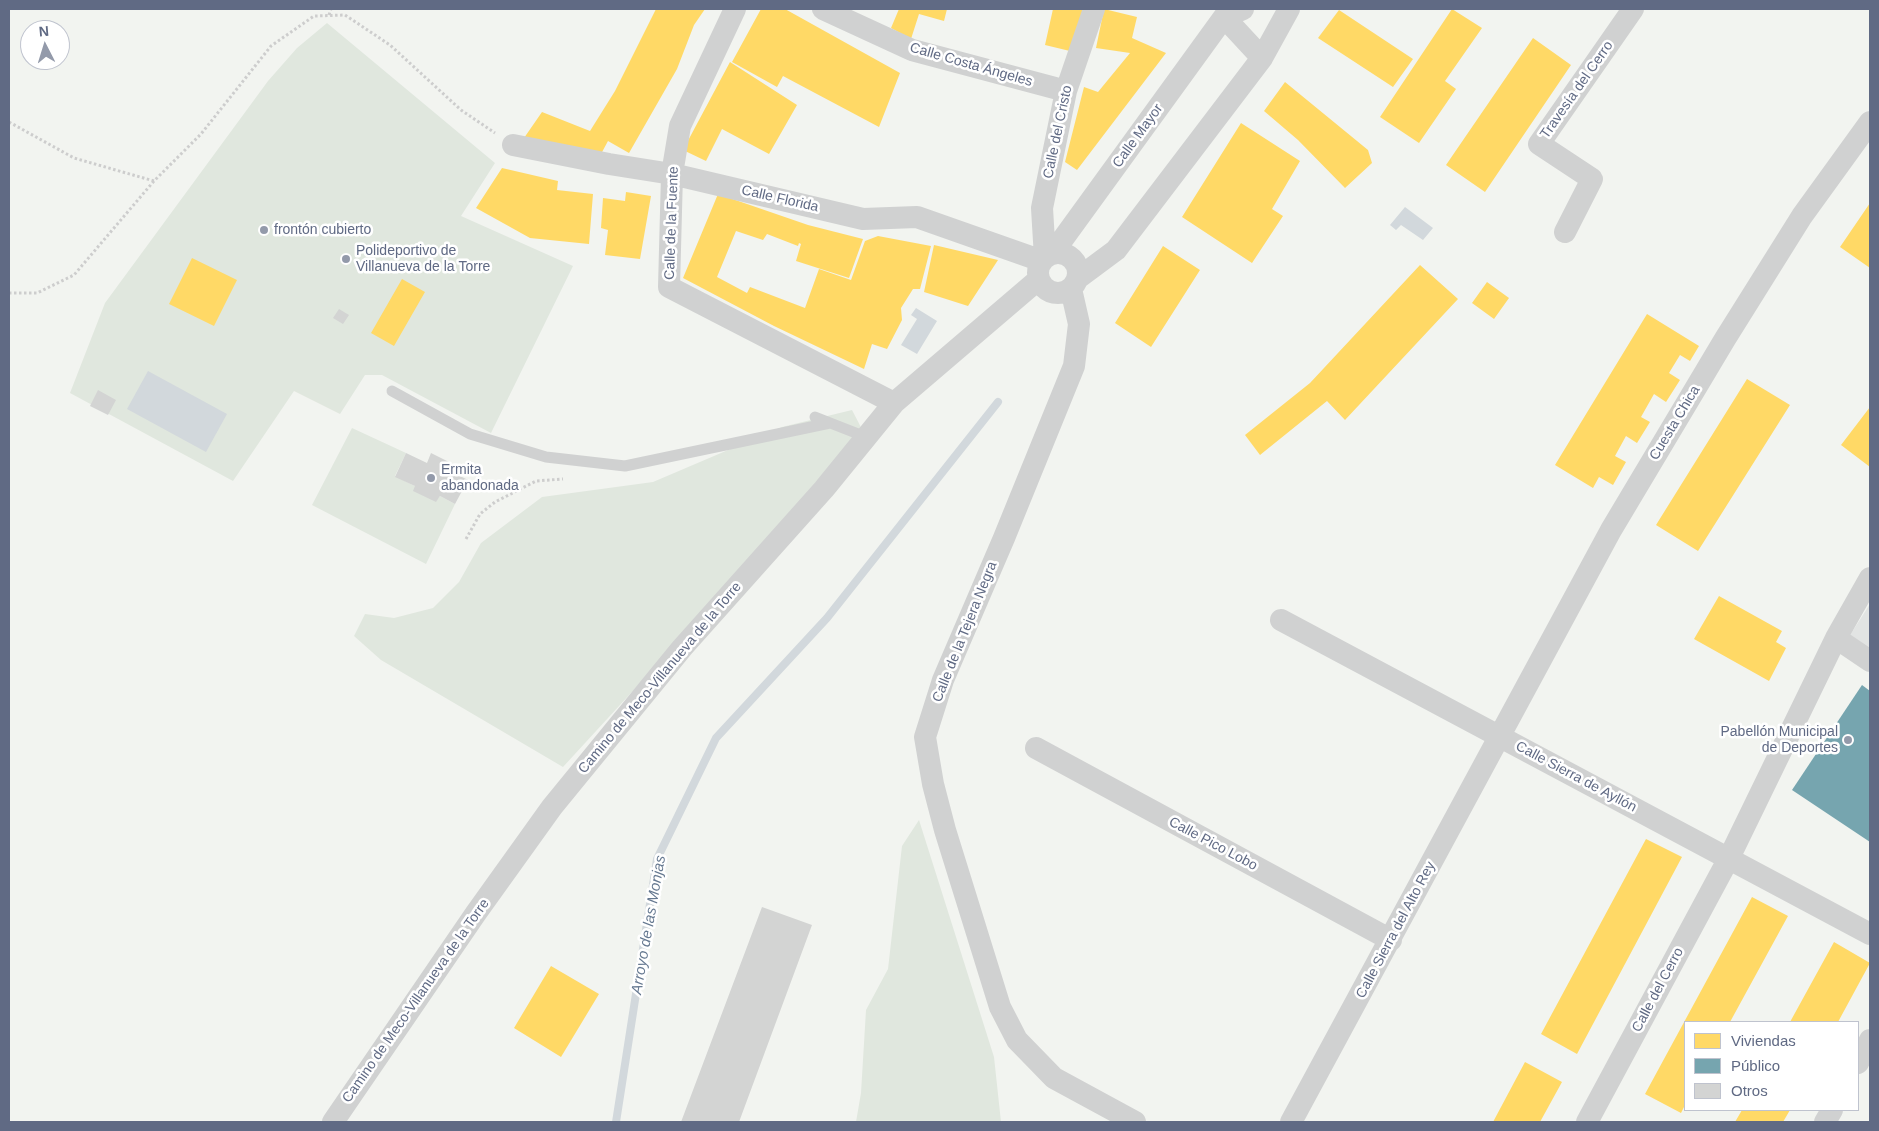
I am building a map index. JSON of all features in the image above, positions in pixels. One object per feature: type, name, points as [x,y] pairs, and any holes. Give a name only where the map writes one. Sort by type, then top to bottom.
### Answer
[{"type":"street","name":"Calle de la Fuente","points":[[736,9],[680,126],[672,174],[670,288],[894,403]]},
{"type":"street","name":"Calle Costa Ángeles","points":[[823,9],[912,50],[1066,91]]},
{"type":"street","name":"Calle del Cristo","points":[[1044,263],[1042,208],[1066,91],[1094,9]]},
{"type":"street","points":[[1074,284],[1078,271],[1073,260],[1063,254],[1044,263],[1045,289],[1052,293],[1064,292],[1074,284],[1116,250],[1262,58],[1289,9]]},
{"type":"street","name":"Travesía del Cerro","points":[[1565,232],[1592,179],[1539,144],[1633,9]]},
{"type":"street","name":"Calle Mayor","points":[[1044,263],[1237,11],[1262,58]]},
{"type":"street","name":"Cuesta Chica","points":[[1500,737],[1611,530],[1715,356],[1802,216],[1870,122]]},
{"type":"street","name":"Calle Florida","points":[[513,145],[672,174],[863,219],[917,217],[1044,263]]},
{"type":"street","name":"Camino de Meco-Villanueva de la Torre","points":[[333,1122],[552,807],[682,648],[824,489],[894,403],[1044,263]]},
{"type":"street","name":"Calle de la Tejera Negra","points":[[1074,284],[1079,324],[1074,366],[1004,538],[943,680],[925,737],[933,784],[946,830],[1000,1006],[1017,1040],[1054,1078],[1135,1122]]},
{"type":"street","name":"Calle del Cerro","points":[[1587,1122],[1729,858],[1836,638],[1870,578]]},
{"type":"street","name":"Calle Sierra de Ayllón","points":[[1281,620],[1870,934]]},
{"type":"street","points":[[1836,638],[1870,661]]},
{"type":"street","name":"Calle Sierra del Alto Rey","points":[[1291,1122],[1500,737]]},
{"type":"street","name":"Calle Pico Lobo","points":[[1036,748],[1391,940]]},
{"type":"street","points":[[1859,1061],[1870,1040]]},
{"type":"street","points":[[1825,1122],[1831,1111]]},
{"type":"lane","points":[[392,391],[470,434],[546,457],[624,466],[830,423]]},
{"type":"lane","points":[[815,417],[866,437]]},
{"type":"path","points":[[329,15],[331,9]]},
{"type":"path","points":[[9,293],[37,293],[74,275],[154,181],[201,134],[270,46],[314,16],[345,15],[390,46],[461,110],[513,145]]},
{"type":"path","points":[[9,122],[74,158],[154,181]]},
{"type":"path","points":[[466,538],[480,514],[495,502],[536,481],[565,479]]},
{"type":"shaded area","name":"Polideportivo de Villanueva de la Torre","points":[[327,23],[495,163],[461,216],[573,266],[491,433],[382,375],[365,375],[340,414],[294,391],[233,481],[70,393],[105,303],[268,81],[297,48]]},
{"type":"shaded area","points":[[1405,207],[1433,228],[1423,240],[1401,225],[1396,230],[1390,225]]},
{"type":"shaded area","points":[[916,308],[937,321],[917,354],[901,345],[917,319],[911,315]]},
{"type":"shaded area","points":[[148,371],[227,414],[206,452],[127,409]]},
{"type":"shaded area","points":[[852,410],[866,437],[563,767],[381,660],[354,636],[365,614],[394,618],[433,608],[459,582],[481,543],[542,497],[653,482],[782,427]]},
{"type":"shaded area","points":[[352,428],[406,453],[395,476],[415,486],[436,501],[440,496],[455,504],[426,564],[312,505]]},
{"type":"shaded area","points":[[1870,604],[1870,649],[1850,635]]},
{"type":"shaded area","points":[[919,820],[994,1057],[1001,1122],[856,1122],[861,1093],[866,1010],[888,969],[902,846]]},
{"type":"building: Viviendas","points":[[656,9],[705,9],[694,25],[677,69],[629,153],[608,141],[601,154],[524,138],[542,112],[590,131],[615,91]]},
{"type":"building: Viviendas","points":[[761,9],[785,9],[900,73],[879,127],[783,76],[777,87],[732,62]]},
{"type":"building: Viviendas","points":[[899,9],[947,9],[944,21],[919,14],[911,39],[891,28]]},
{"type":"building: Viviendas","points":[[1053,9],[1084,9],[1074,52],[1045,45]]},
{"type":"building: Viviendas","points":[[1104,9],[1137,17],[1132,38],[1166,53],[1077,170],[1065,162],[1084,87],[1098,92],[1130,53],[1096,48]]},
{"type":"building: Viviendas","points":[[1452,9],[1482,28],[1445,81],[1456,89],[1419,143],[1380,117]]},
{"type":"building: Viviendas","points":[[1339,10],[1413,59],[1393,87],[1318,38]]},
{"type":"building: Viviendas","points":[[1533,38],[1571,65],[1485,192],[1446,165]]},
{"type":"building: Viviendas","points":[[730,62],[797,105],[769,154],[722,129],[706,161],[683,150]]},
{"type":"building: Viviendas","points":[[1285,82],[1368,150],[1372,163],[1345,188],[1298,140],[1264,111]]},
{"type":"building: Viviendas","points":[[1241,123],[1300,161],[1272,209],[1283,216],[1252,263],[1182,217]]},
{"type":"building: Viviendas","points":[[502,168],[558,181],[557,190],[593,194],[589,244],[530,238],[476,208]]},
{"type":"building: Viviendas","points":[[626,192],[651,196],[640,259],[605,255],[608,230],[601,228],[603,198],[625,201]]},
{"type":"building: Viviendas","points":[[718,194],[808,225],[863,239],[849,278],[796,261],[801,244],[799,243],[798,246],[767,234],[763,240],[736,231],[717,277],[747,293],[750,287],[805,308],[819,269],[851,280],[865,241],[878,236],[931,246],[920,289],[913,289],[901,308],[902,320],[887,349],[872,344],[864,369],[774,326],[683,278]]},
{"type":"building: Viviendas","points":[[1870,203],[1870,268],[1840,247]]},
{"type":"building: Viviendas","points":[[934,245],[998,260],[968,306],[924,292]]},
{"type":"building: Viviendas","points":[[1163,246],[1200,270],[1151,347],[1115,323]]},
{"type":"building: Viviendas","points":[[192,258],[237,280],[214,326],[169,304]]},
{"type":"building: Viviendas","points":[[1420,265],[1458,299],[1345,420],[1327,401],[1260,455],[1245,435],[1310,383]]},
{"type":"building: Viviendas","points":[[402,279],[425,292],[394,346],[371,333]]},
{"type":"building: Viviendas","points":[[1487,282],[1509,298],[1494,319],[1472,303]]},
{"type":"building: Viviendas","points":[[1647,314],[1699,346],[1690,361],[1680,355],[1669,373],[1680,380],[1666,402],[1654,394],[1641,417],[1650,422],[1637,443],[1626,436],[1615,456],[1626,462],[1613,485],[1599,477],[1593,488],[1555,465]]},
{"type":"building: Viviendas","points":[[1747,379],[1790,405],[1698,551],[1656,525]]},
{"type":"building: Viviendas","points":[[1870,407],[1870,467],[1841,445]]},
{"type":"building: Viviendas","points":[[1719,596],[1782,631],[1776,642],[1786,648],[1769,681],[1694,639]]},
{"type":"building: Viviendas","points":[[1646,839],[1682,857],[1577,1054],[1541,1034]]},
{"type":"building: Viviendas","points":[[1752,897],[1788,916],[1731,1021],[1685,1021]]},
{"type":"building: Viviendas","points":[[1834,942],[1870,963],[1839,1021],[1791,1021]]},
{"type":"building: Viviendas","points":[[551,966],[599,994],[561,1057],[514,1028]]},
{"type":"building: Viviendas","points":[[1684,1022],[1684,1107],[1681,1113],[1645,1094]]},
{"type":"building: Viviendas","points":[[1525,1062],[1562,1082],[1540,1122],[1493,1122]]},
{"type":"building: Viviendas","points":[[1741,1111],[1789,1111],[1783,1122],[1735,1122]]},
{"type":"building: Público","name":"Pabellón Municipal de Deportes","points":[[1862,685],[1870,691],[1870,842],[1792,790]]},
{"type":"building: Otros","points":[[339,309],[349,315],[343,324],[333,318]]},
{"type":"building: Otros","points":[[98,390],[116,400],[108,415],[90,406]]},
{"type":"building: Otros","name":"Ermita abandonada","points":[[406,453],[427,463],[431,453],[455,465],[452,472],[468,480],[455,504],[440,496],[436,502],[413,491],[415,486],[395,477]]},
{"type":"building: Otros","points":[[762,907],[812,925],[739,1122],[681,1122]]},
{"type":"waterway","name":"Arroyo de las Monjas","points":[[616,1122],[657,859],[716,738],[827,618],[998,402]]},
{"type":"place","name":"frontón cubierto","points":[[264,230]]},
{"type":"place","name":"Polideportivo de Villanueva de la Torre","points":[[346,259]]},
{"type":"place","name":"Ermita abandonada","points":[[431,478]]},
{"type":"place","name":"Pabellón Municipal de Deportes","points":[[1848,740]]}]
